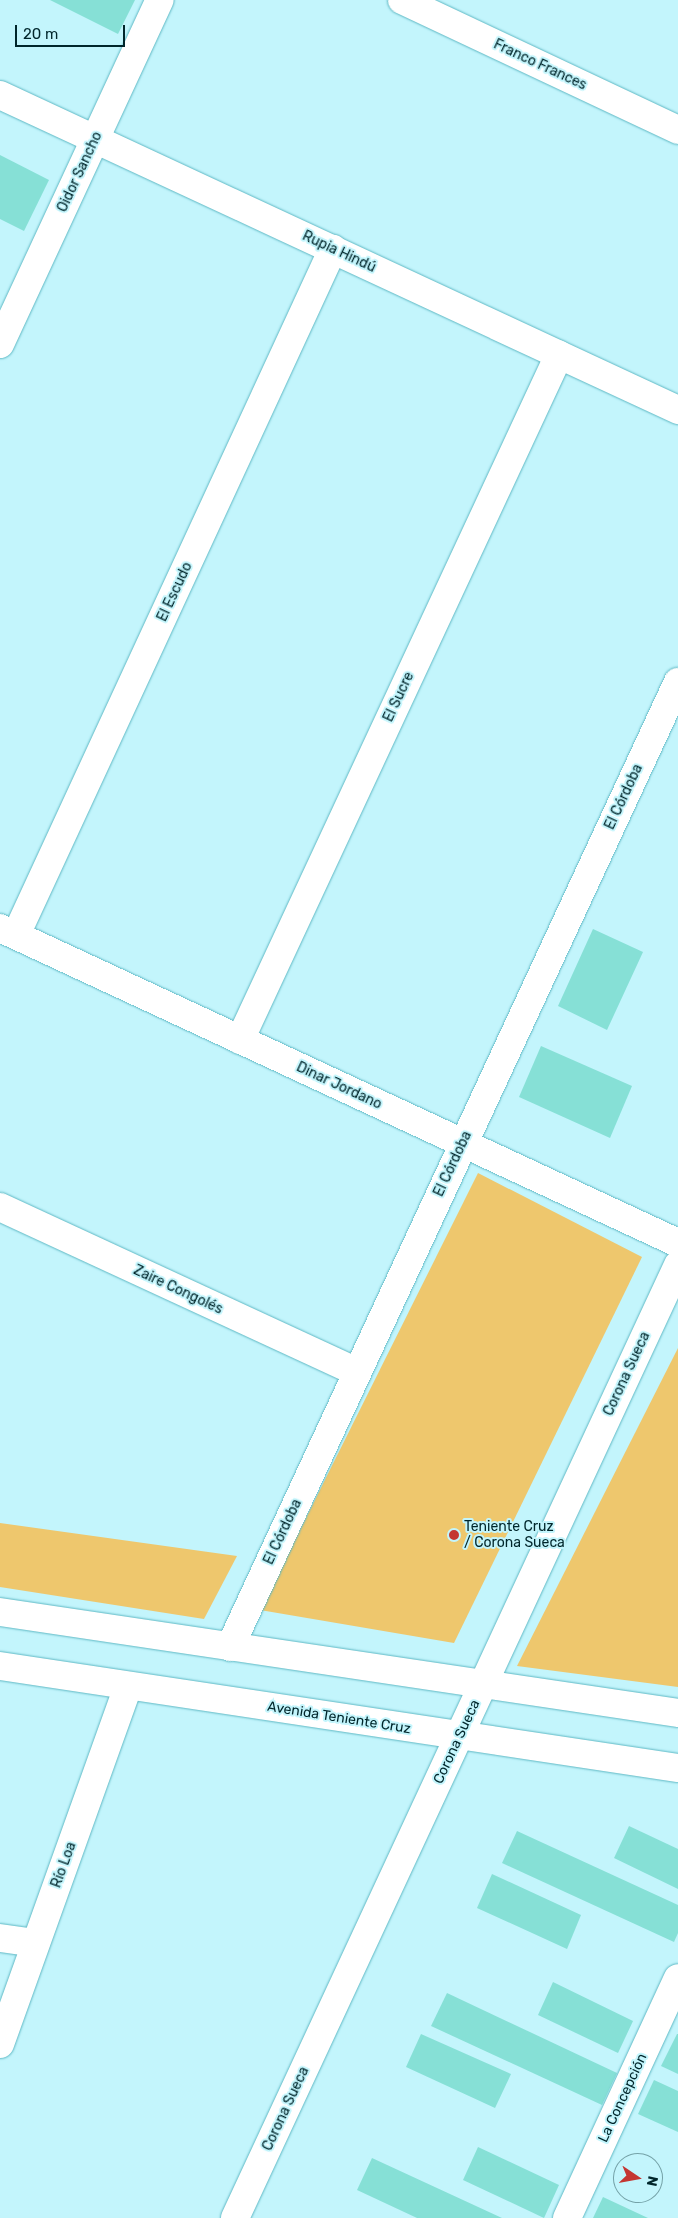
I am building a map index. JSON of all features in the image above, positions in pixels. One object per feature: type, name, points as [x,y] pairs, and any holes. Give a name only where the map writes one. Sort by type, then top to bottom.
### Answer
[{"type":"street","name":"Oidor Sancho","points":[[0,344],[160,0]]},
{"type":"street","name":"Franco Frances","points":[[402,0],[678,130]]},
{"type":"street","name":"Rupia Hindú","points":[[0,95],[678,410]]},
{"type":"street","name":"El Escudo","points":[[8,932],[333,249]]},
{"type":"street","name":"El Sucre","points":[[240,1040],[559,355]]},
{"type":"street","name":"El Córdoba","points":[[230,1647],[678,682]]},
{"type":"street","name":"Dinar Jordano","points":[[8,932],[678,1243]]},
{"type":"street","name":"Zaire Congolés","points":[[0,1207],[357,1372]]},
{"type":"street","name":"Corona Sueca","points":[[235,2218],[678,1265]]},
{"type":"street","points":[[0,1612],[678,1713]]},
{"type":"street","name":"Avenida Teniente Cruz","points":[[0,1666],[678,1768]]},
{"type":"street","name":"Río Loa","points":[[0,2044],[128,1686]]},
{"type":"street","points":[[0,1938],[36,1944]]},
{"type":"street","name":"La Concepción","points":[[567,2218],[678,1978]]},
{"type":"shaded area","points":[[478,1173],[642,1257],[454,1643],[260,1610]]},
{"type":"shaded area","points":[[678,1348],[678,1687],[517,1666]]},
{"type":"shaded area","points":[[0,1523],[237,1556],[204,1619],[0,1587]]},
{"type":"building","points":[[50,0],[135,0],[118,34]]},
{"type":"building","points":[[0,155],[49,180],[24,231],[0,219]]},
{"type":"building","points":[[593,929],[643,952],[607,1030],[558,1006]]},
{"type":"building","points":[[541,1046],[632,1086],[610,1138],[519,1097]]},
{"type":"building","points":[[629,1826],[678,1849],[678,1889],[614,1858]]},
{"type":"building","points":[[517,1831],[678,1905],[678,1933],[674,1942],[502,1863]]},
{"type":"building","points":[[492,1874],[581,1915],[567,1949],[477,1908]]},
{"type":"building","points":[[553,1982],[633,2021],[618,2053],[538,2015]]},
{"type":"building","points":[[447,1993],[617,2073],[602,2105],[431,2026]]},
{"type":"building","points":[[421,2034],[511,2074],[495,2108],[406,2067]]},
{"type":"building","points":[[678,2034],[678,2074],[661,2066]]},
{"type":"building","points":[[654,2080],[678,2091],[678,2132],[638,2114]]},
{"type":"building","points":[[478,2147],[559,2185],[544,2218],[463,2180]]},
{"type":"building","points":[[372,2158],[502,2218],[417,2218],[357,2190]]},
{"type":"building","points":[[603,2197],[648,2218],[593,2218]]},
{"type":"place","name":"Teniente Cruz / Corona Sueca","points":[[454,1535]]}]
